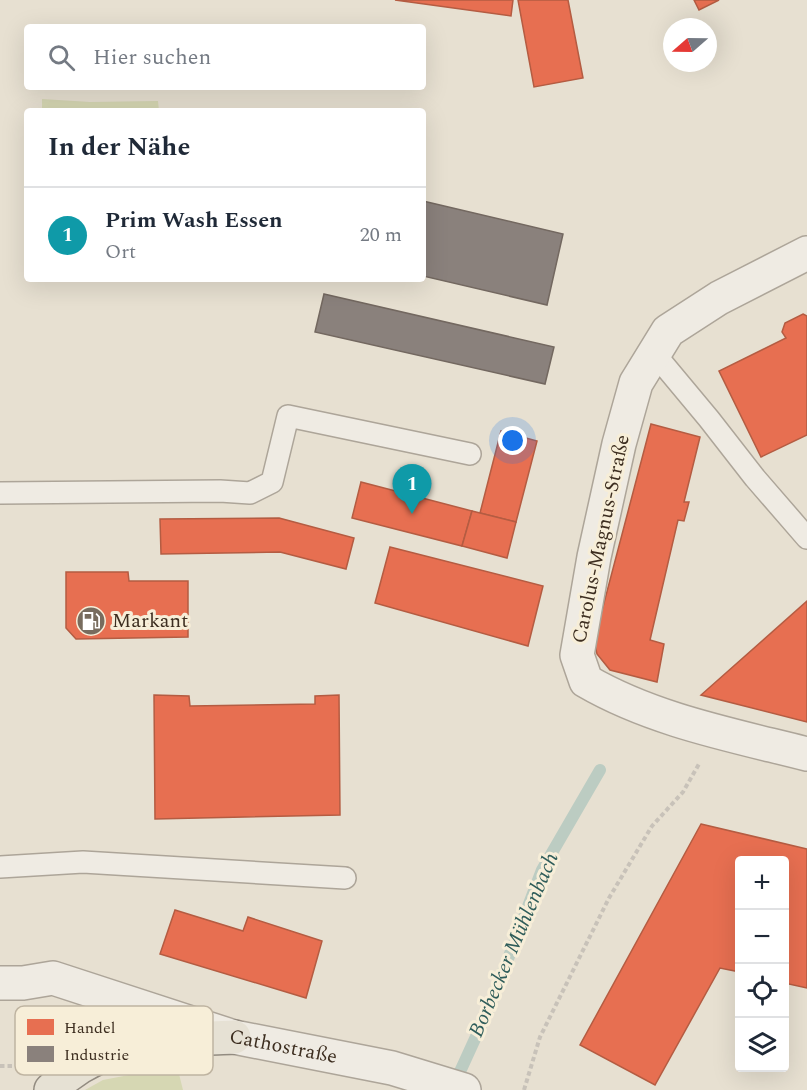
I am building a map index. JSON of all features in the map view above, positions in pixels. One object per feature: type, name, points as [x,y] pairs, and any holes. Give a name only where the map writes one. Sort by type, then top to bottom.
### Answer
[{"type":"main road","points":[[213,1038],[234,1037]]},
{"type":"main road","points":[[41,1078],[62,1080],[69,1075]]},
{"type":"street","name":"Carolus-Magnus-Straße","points":[[807,253],[719,298],[669,331],[636,382],[619,444],[594,557],[577,655],[586,681],[612,696],[682,722],[807,753]]},
{"type":"street","name":"Cathostraße","points":[[0,983],[23,983],[53,978],[139,1006]]},
{"type":"street","name":"Cathostraße","points":[[213,1030],[234,1037],[392,1068],[464,1090]]},
{"type":"lane","points":[[654,353],[755,478],[807,538]]},
{"type":"lane","points":[[0,493],[220,491],[250,493],[272,482],[288,416],[470,454]]},
{"type":"lane","points":[[0,867],[83,862],[345,878]]},
{"type":"path","points":[[524,1090],[540,1037],[609,898],[652,826],[683,792],[718,732]]},
{"type":"path","points":[[46,1006],[53,978]]},
{"type":"path","points":[[0,1066],[15,1070]]},
{"type":"green space","points":[[42,99],[90,102],[158,101],[159,108],[42,108]]},
{"type":"green space","points":[[129,1075],[179,1075],[183,1090],[85,1090],[103,1080]]},
{"type":"building: Handel","points":[[395,0],[513,0],[511,16]]},
{"type":"building: Handel","points":[[518,0],[568,0],[583,78],[534,87]]},
{"type":"building: Handel","points":[[694,0],[719,0],[699,10]]},
{"type":"building: Handel","points":[[803,314],[807,316],[807,435],[761,457],[719,371],[786,338],[782,332],[785,323]]},
{"type":"building: Handel","points":[[651,424],[700,437],[684,502],[689,502],[684,521],[678,520],[650,640],[664,644],[657,682],[610,670],[597,654],[594,641]]},
{"type":"building: Handel","points":[[501,431],[537,441],[516,522],[480,513]]},
{"type":"building: Handel","points":[[361,482],[472,511],[462,546],[352,518]]},
{"type":"building: Handel","points":[[472,511],[516,522],[507,558],[462,546]]},
{"type":"building: Handel","points":[[279,518],[354,538],[346,569],[280,552],[161,554],[160,519]]},
{"type":"building: Handel","points":[[390,547],[543,586],[528,646],[375,603]]},
{"type":"building: Handel","points":[[66,572],[128,572],[129,581],[188,581],[188,637],[76,639],[66,628]]},
{"type":"building: Handel","points":[[807,601],[807,722],[701,695]]},
{"type":"building: Handel","points":[[154,695],[189,696],[190,706],[315,704],[315,696],[339,695],[340,815],[155,819]]},
{"type":"building: Handel","points":[[701,824],[807,849],[807,988],[789,984],[789,856],[735,856],[735,971],[720,968],[655,1085],[580,1045]]},
{"type":"building: Handel","points":[[175,910],[243,931],[248,917],[322,941],[306,998],[160,954]]},
{"type":"building: Industrie","points":[[426,202],[563,234],[547,305],[426,277]]},
{"type":"building: Industrie","points":[[324,294],[554,347],[545,384],[315,332]]},
{"type":"waterway","name":"Borbecker Mühlenbach","points":[[453,1087],[490,1006],[542,870],[600,770]]},
{"type":"place","name":"Prim Wash Essen","points":[[412,514]]},
{"type":"place","name":"Markant","points":[[91,621]]}]
